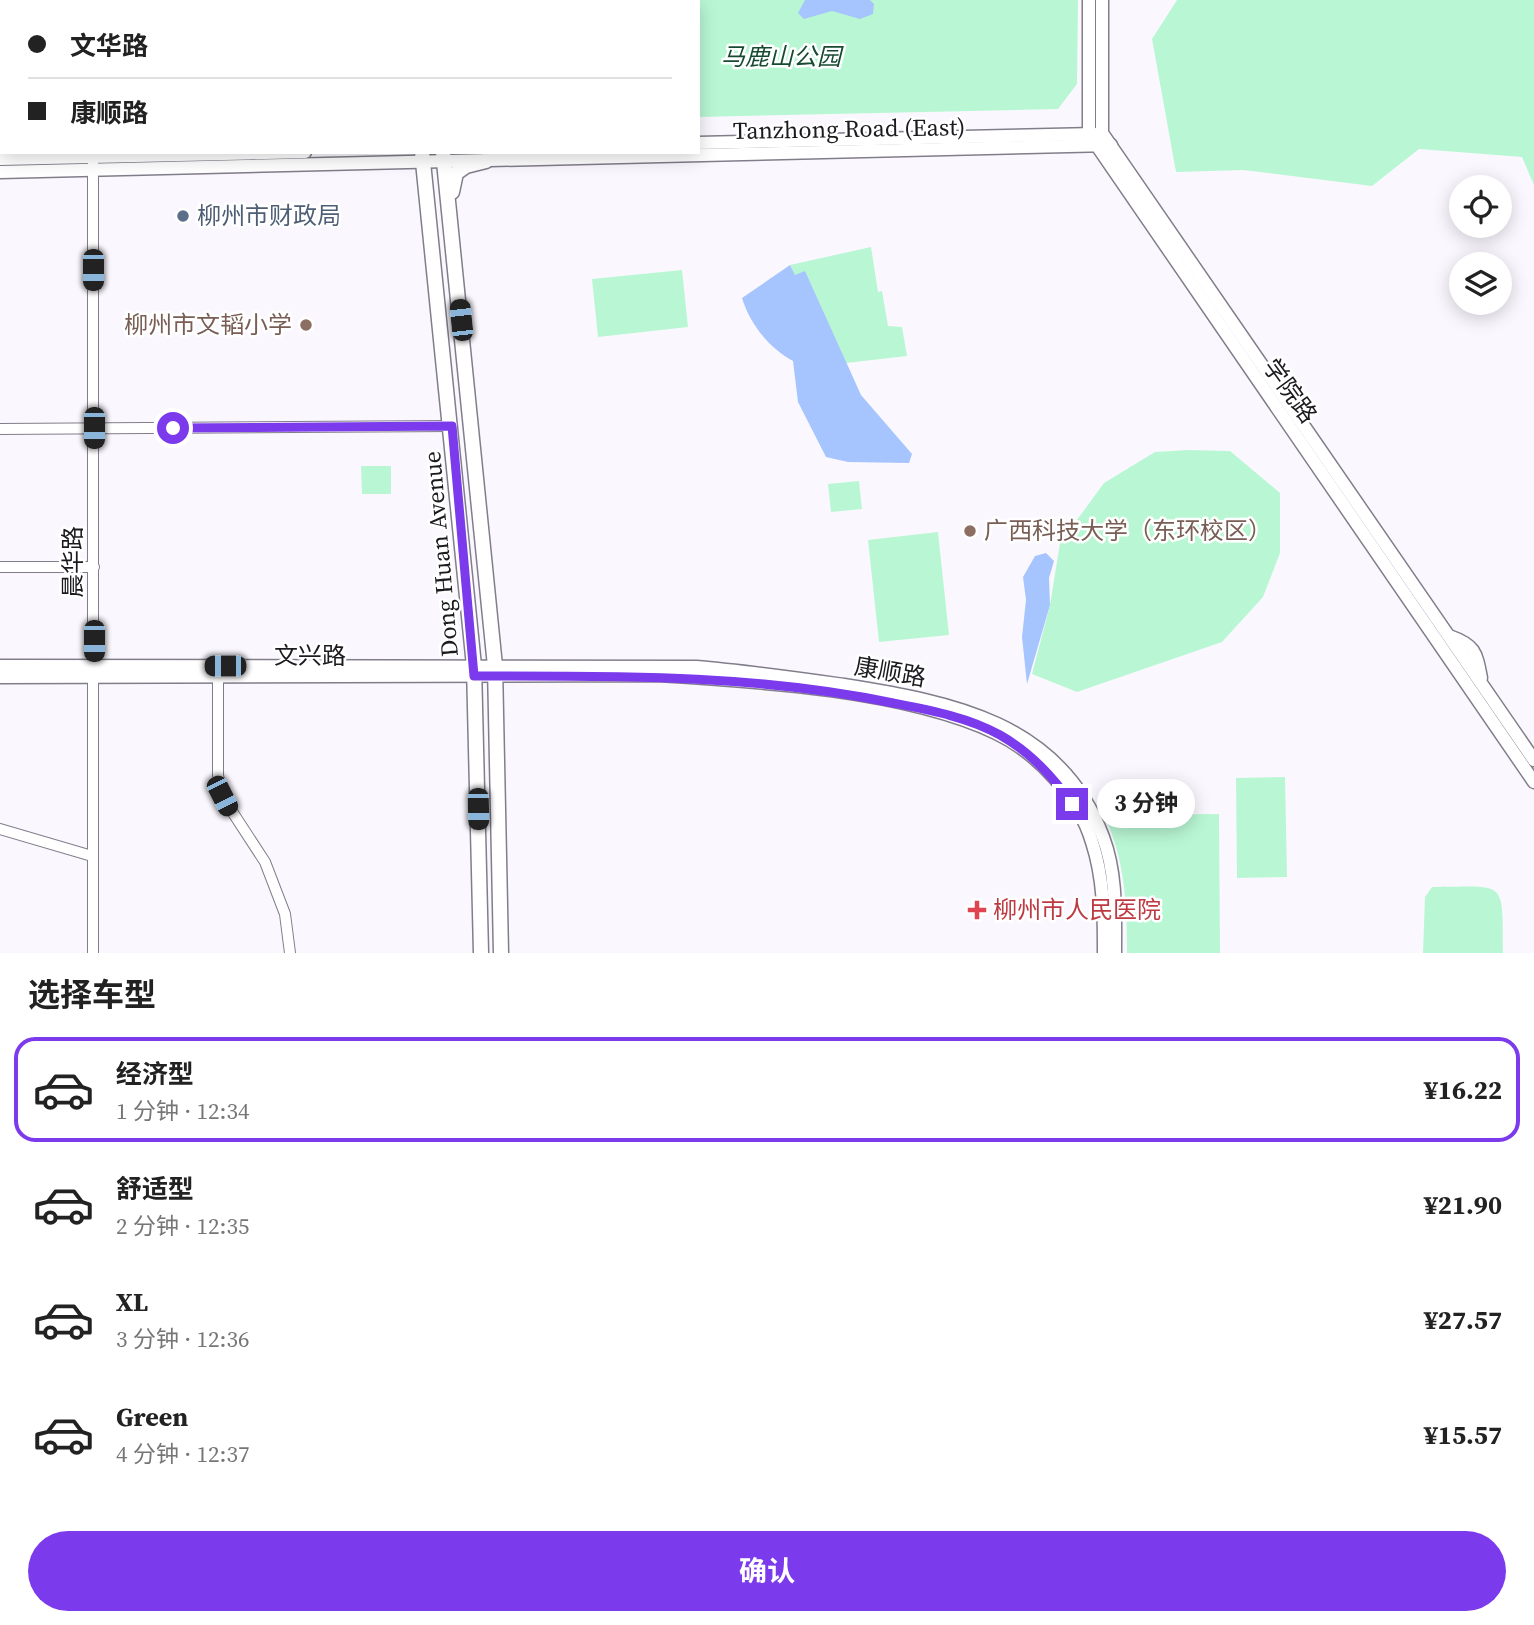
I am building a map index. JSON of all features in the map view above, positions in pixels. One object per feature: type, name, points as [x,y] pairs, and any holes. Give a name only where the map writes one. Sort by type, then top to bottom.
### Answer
[{"type":"highway","points":[[444,157],[495,671],[501,953]]},
{"type":"highway","name":"Dong Huan Avenue","points":[[423,158],[452,426],[474,671],[481,953]]},
{"type":"highway","points":[[450,211],[456,173],[466,166],[486,161]]},
{"type":"main road","points":[[1089,0],[1096,137]]},
{"type":"main road","points":[[1096,137],[1102,0]]},
{"type":"main road","name":"Tanzhong Road (East)","points":[[700,153],[1096,137]]},
{"type":"main road","name":"Tanzhong Road (East)","points":[[700,143],[1096,137],[1111,145]]},
{"type":"main road","name":"学院路","points":[[1096,137],[1534,782]]},
{"type":"main road","name":"学院路","points":[[1111,145],[1534,760]]},
{"type":"main road","name":"Tanzhong Road (East)","points":[[231,158],[280,154]]},
{"type":"main road","name":"Tanzhong Road (East)","points":[[0,159],[231,158],[379,164],[444,157],[486,161],[664,154]]},
{"type":"main road","name":"Tanzhong Road (East)","points":[[0,172],[93,160]]},
{"type":"main road","points":[[379,164],[415,172],[428,201]]},
{"type":"main road","name":"文兴路","points":[[0,666],[218,677],[474,671]]},
{"type":"main road","name":"康顺路","points":[[495,671],[648,666],[734,670],[892,693],[974,712],[996,722],[1049,756],[1093,813],[1111,867],[1115,953]]},
{"type":"main road","name":"文兴路","points":[[0,677],[94,671],[495,671]]},
{"type":"main road","name":"康顺路","points":[[495,671],[657,675],[758,682],[928,710],[998,733],[1045,769],[1081,817],[1092,840],[1100,873],[1104,953]]},
{"type":"street","name":"晨华路","points":[[93,160],[93,953]]},
{"type":"street","points":[[0,429],[452,426]]},
{"type":"street","points":[[0,567],[94,567]]},
{"type":"street","points":[[218,677],[218,775],[222,796],[265,862],[285,914],[290,953]]},
{"type":"street","points":[[0,829],[92,856]]},
{"type":"green space","name":"马鹿山公园","points":[[700,0],[1078,0],[1077,84],[1058,109],[700,117]]},
{"type":"green space","points":[[1177,0],[1534,0],[1534,185],[1522,157],[1419,149],[1372,186],[1243,170],[1176,172],[1152,39]]},
{"type":"green space","points":[[871,247],[878,292],[882,291],[888,326],[902,327],[907,356],[846,363],[805,272],[795,276],[790,265]]},
{"type":"green space","points":[[682,270],[688,327],[598,337],[592,279]]},
{"type":"green space","points":[[1230,451],[1280,493],[1280,553],[1263,597],[1222,642],[1077,692],[1032,674],[1050,605],[1060,543],[1104,483],[1155,452]]},
{"type":"green space","points":[[361,466],[391,466],[391,494],[362,494]]},
{"type":"green space","points":[[859,481],[862,509],[831,512],[828,484]]},
{"type":"green space","points":[[938,532],[949,635],[879,642],[868,540]]},
{"type":"green space","points":[[1285,777],[1287,877],[1237,878],[1236,778]]},
{"type":"green space","points":[[1219,814],[1220,953],[1127,953],[1121,865],[1104,815]]},
{"type":"green space","points":[[1432,887],[1487,888],[1495,892],[1500,899],[1502,911],[1503,953],[1423,953],[1425,897]]},
{"type":"water","points":[[805,0],[870,0],[874,4],[873,14],[860,19],[832,11],[804,19],[798,13]]},
{"type":"water","points":[[790,265],[795,275],[805,271],[861,395],[912,454],[909,463],[848,462],[826,457],[798,402],[793,361],[784,356],[762,334],[750,317],[742,298]]},
{"type":"water","points":[[1046,553],[1054,561],[1049,578],[1050,605],[1027,684],[1022,637],[1026,600],[1023,577],[1035,556]]},
{"type":"place","name":"柳州市财政局","points":[[183,216]]},
{"type":"place","name":"柳州市文韬小学","points":[[306,325]]},
{"type":"place","name":"广西科技大学（东环校区）","points":[[970,531]]},
{"type":"place","name":"柳州市人民医院","points":[[977,910]]},
{"type":"route","points":[[173,428],[452,426],[474,676],[657,675],[758,682],[872,698],[928,710],[998,733],[1025,751],[1045,769],[1072,804]]}]
